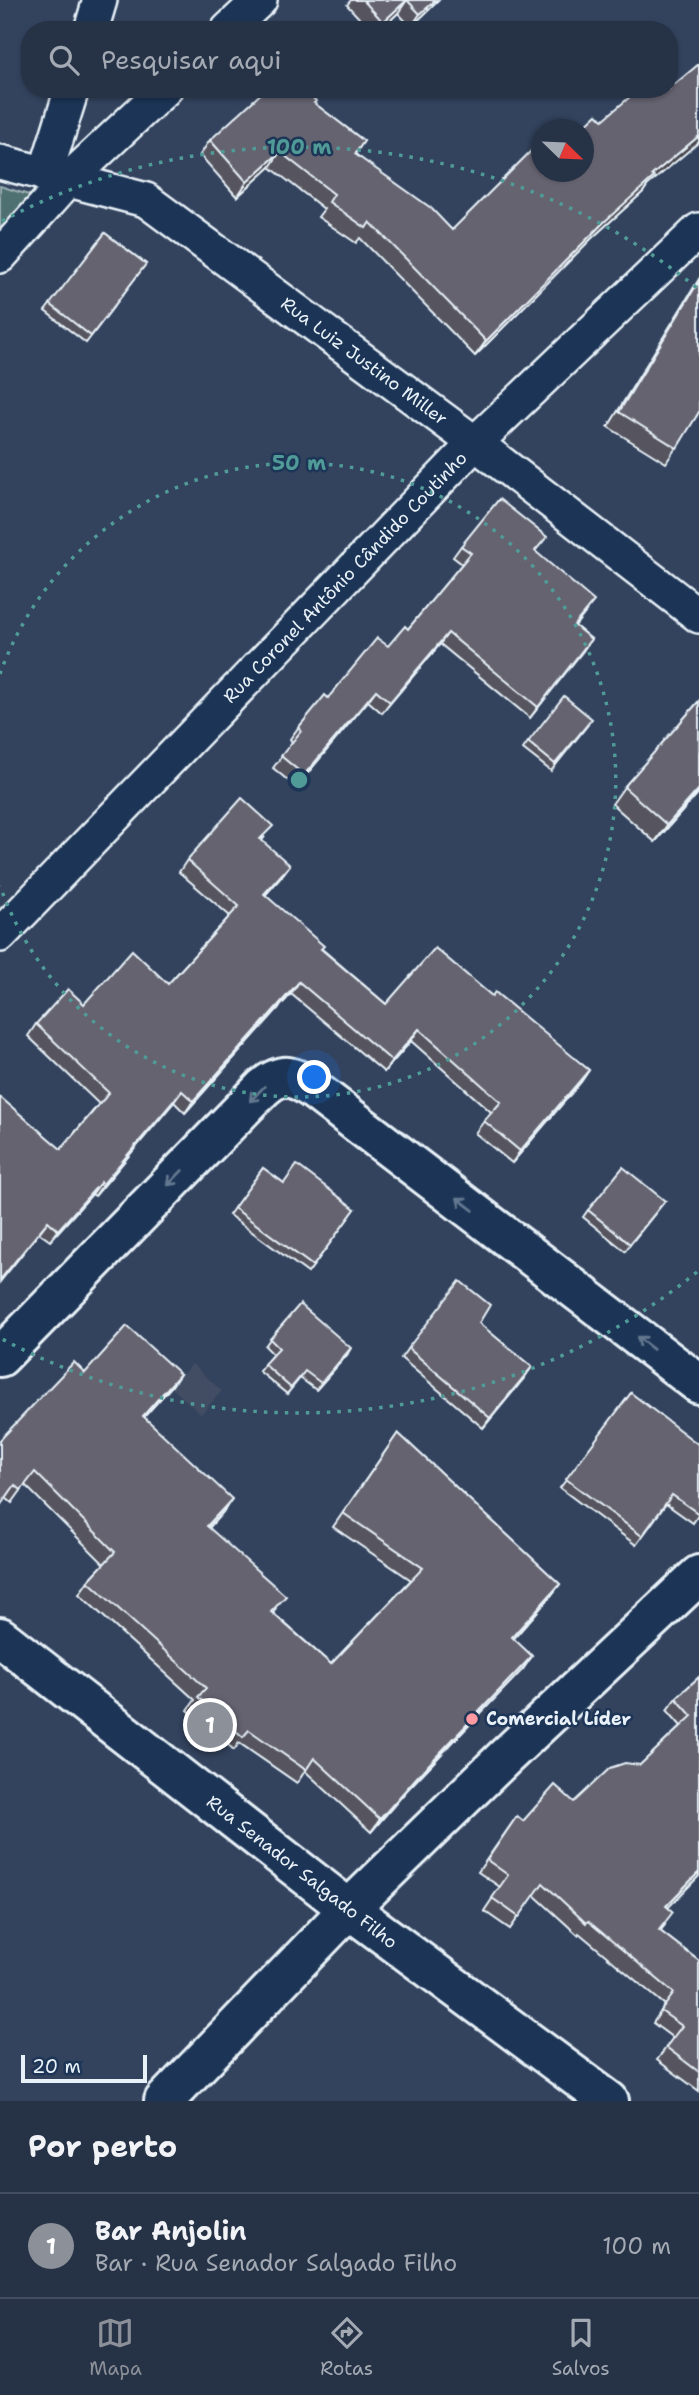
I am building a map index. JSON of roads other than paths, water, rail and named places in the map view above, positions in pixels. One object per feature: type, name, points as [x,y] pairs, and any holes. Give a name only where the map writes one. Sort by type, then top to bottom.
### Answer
[{"type":"main road","points":[[0,1357],[263,1088],[276,1077],[284,1076],[296,1078],[314,1090],[699,1384]]},
{"type":"main road","points":[[164,2101],[349,1909],[503,1758],[699,1575]]},
{"type":"main road","name":"Rua Senador Salgado Filho","points":[[0,1637],[349,1909],[608,2101]]},
{"type":"street","points":[[94,21],[100,0]]},
{"type":"street","points":[[238,21],[260,0]]},
{"type":"street","points":[[56,178],[70,98]]},
{"type":"street","points":[[0,256],[56,178],[154,98]]},
{"type":"street","name":"Rua Luiz Justino Miller","points":[[0,162],[146,200],[475,443],[699,616]]},
{"type":"street","name":"Rua Coronel Antônio Cândido Coutinho","points":[[0,935],[475,443],[699,230]]},
{"type":"place","name":"Comercial Líder","points":[[472,1719]]},
{"type":"place","name":"Bar Anjolin","points":[[210,1725]]}]
